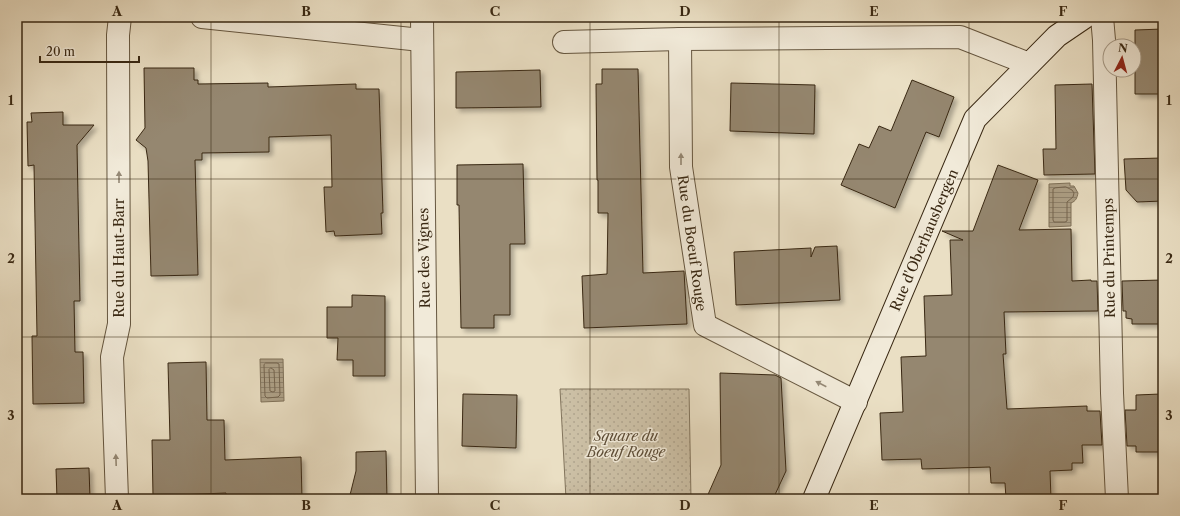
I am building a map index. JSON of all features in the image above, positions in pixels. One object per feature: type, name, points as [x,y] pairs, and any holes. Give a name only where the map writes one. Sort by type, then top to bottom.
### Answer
[{"type":"street","name":"Rue du Haut-Barr","points":[[117,499],[112,357],[119,324],[118,35],[120,17]]},
{"type":"street","points":[[202,17],[421,40]]},
{"type":"street","name":"Rue des Vignes","points":[[422,17],[421,40],[427,499]]},
{"type":"street","name":"Rue d'Oberhausbergen","points":[[814,499],[976,119],[1057,36],[1085,17]]},
{"type":"street","name":"Rue du Printemps","points":[[1102,17],[1104,40],[1112,392],[1117,499]]},
{"type":"street","points":[[564,42],[680,39],[960,37],[1030,64]]},
{"type":"street","name":"Rue du Boeuf Rouge","points":[[680,39],[681,166],[705,325],[856,402]]},
{"type":"green space","name":"Square du Boeuf Rouge","points":[[560,389],[689,389],[691,499],[566,499]]},
{"type":"water","points":[[1070,183],[1070,186],[1074,186],[1078,193],[1076,199],[1071,203],[1071,226],[1049,227],[1049,184]]},
{"type":"water","points":[[260,359],[283,359],[284,401],[261,402]]},
{"type":"building","points":[[1163,29],[1163,94],[1135,94],[1135,78],[1142,78],[1142,38],[1135,38],[1135,30]]},
{"type":"building","points":[[144,68],[194,68],[194,80],[198,80],[198,84],[268,83],[268,87],[356,84],[356,89],[379,89],[383,213],[381,213],[382,234],[335,236],[334,231],[326,232],[324,187],[332,187],[331,135],[269,137],[269,152],[202,153],[202,160],[195,160],[198,275],[151,276],[148,161],[146,148],[136,140],[145,128]]},
{"type":"building","points":[[602,69],[638,69],[643,273],[684,271],[687,324],[584,328],[582,276],[607,274],[608,213],[598,213],[597,180],[596,84],[602,84]]},
{"type":"building","points":[[540,70],[541,107],[456,108],[456,72]]},
{"type":"building","points":[[912,80],[954,97],[939,137],[926,132],[895,208],[841,185],[859,144],[869,148],[879,126],[891,131]]},
{"type":"building","points":[[731,83],[815,85],[814,134],[730,131]]},
{"type":"building","points":[[1092,84],[1095,174],[1044,175],[1043,149],[1056,149],[1055,85]]},
{"type":"building","points":[[63,112],[63,125],[94,125],[77,145],[80,301],[74,301],[75,352],[83,352],[84,403],[33,404],[32,336],[37,336],[34,165],[28,166],[27,122],[32,122],[31,113]]},
{"type":"building","points":[[1162,158],[1163,201],[1137,202],[1126,190],[1124,159]]},
{"type":"building","points":[[523,164],[525,244],[510,244],[510,315],[494,315],[494,328],[461,328],[457,165]]},
{"type":"building","points":[[998,165],[1038,180],[1019,230],[1071,229],[1072,281],[1097,281],[1098,311],[1004,312],[1006,354],[1003,354],[1007,409],[1087,406],[1087,411],[1100,411],[1102,445],[1082,445],[1083,463],[1072,463],[1072,470],[1050,471],[1051,499],[1006,499],[1005,483],[991,483],[990,467],[922,469],[921,459],[882,460],[880,413],[903,412],[901,357],[926,356],[924,296],[952,295],[950,240],[963,240],[942,231],[973,231]]},
{"type":"building","points":[[837,246],[840,300],[736,305],[734,252],[811,248],[811,257],[815,247]]},
{"type":"building","points":[[1163,280],[1163,324],[1132,324],[1132,319],[1126,318],[1126,311],[1123,311],[1122,281]]},
{"type":"building","points":[[352,295],[385,296],[385,376],[353,376],[353,360],[337,360],[338,338],[327,338],[327,307],[352,307]]},
{"type":"building","points":[[206,362],[207,420],[224,420],[225,460],[301,457],[302,499],[226,499],[226,493],[153,496],[152,440],[170,440],[168,363]]},
{"type":"building","points":[[720,373],[775,375],[781,378],[786,471],[773,499],[706,499],[721,465]]},
{"type":"building","points":[[463,394],[517,395],[516,448],[462,446]]},
{"type":"building","points":[[1161,394],[1163,409],[1163,452],[1136,452],[1136,446],[1127,446],[1125,410],[1136,410],[1136,395]]},
{"type":"building","points":[[386,451],[387,499],[349,499],[356,471],[356,452]]},
{"type":"building","points":[[89,468],[90,499],[57,499],[56,469]]}]
